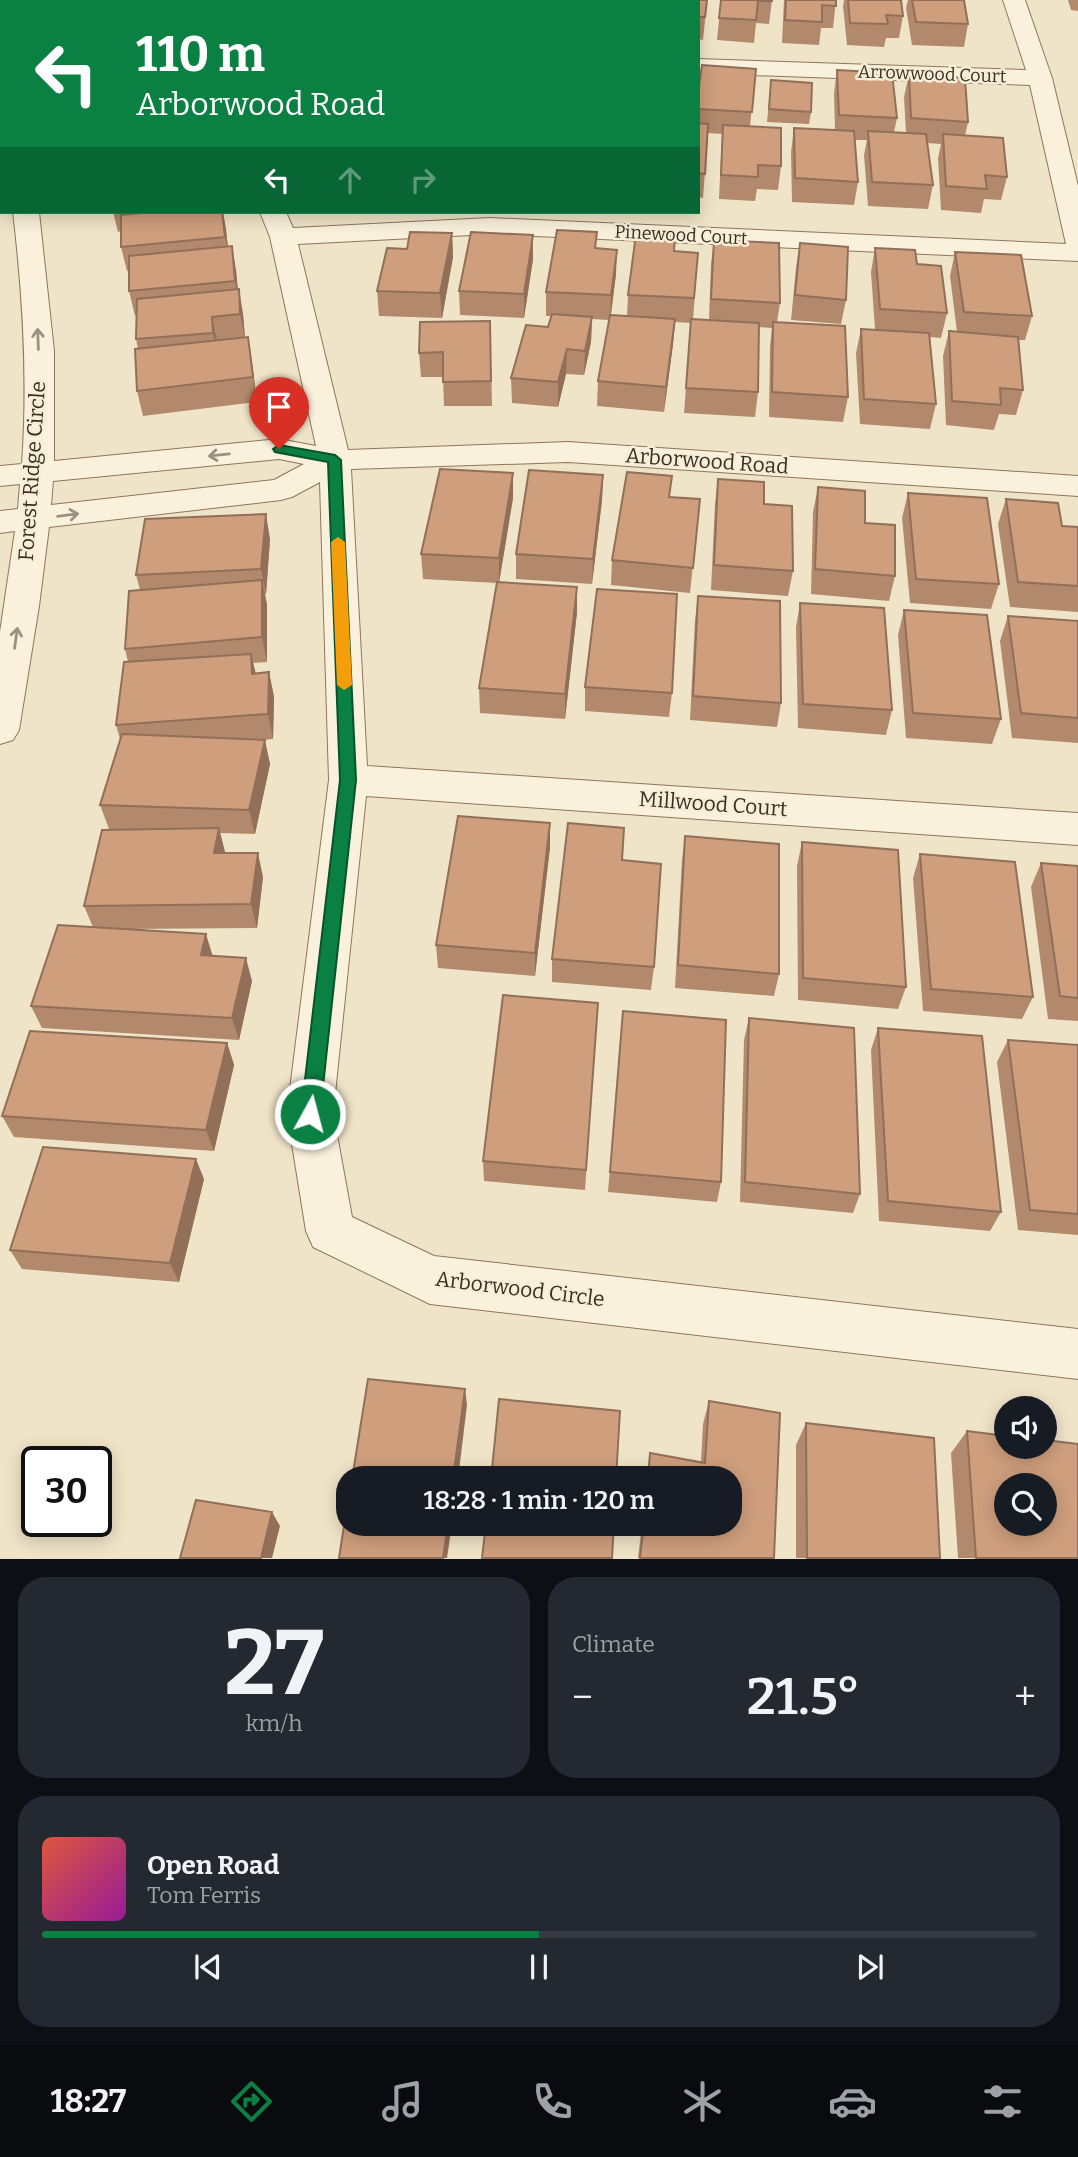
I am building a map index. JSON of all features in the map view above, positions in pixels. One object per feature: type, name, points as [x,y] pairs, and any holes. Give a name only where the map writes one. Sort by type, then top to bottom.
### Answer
[{"type":"street","points":[[1014,0],[1040,78],[1078,242]]},
{"type":"street","name":"Arrowwood Court","points":[[700,66],[1040,78]]},
{"type":"street","name":"Forest Ridge Circle","points":[[0,730],[12,671],[32,519],[40,399],[36,294],[26,214]]},
{"type":"street","name":"Pinewood Court","points":[[278,224],[490,226],[1078,253]]},
{"type":"street","name":"Arborwood Circle","points":[[278,224],[335,460],[348,780],[310,1114],[330,1231],[430,1280],[1078,1354]]},
{"type":"street","name":"Arborwood Road","points":[[0,476],[279,449],[335,460],[569,452],[1078,486]]},
{"type":"street","name":"Arborwood Road","points":[[0,522],[281,490],[335,460]]},
{"type":"street","name":"Millwood Court","points":[[348,780],[1078,829]]},
{"type":"building","points":[[700,0],[707,0],[705,17],[700,17]]},
{"type":"building","points":[[721,0],[772,1],[758,1],[756,20],[719,18]]},
{"type":"building","points":[[786,0],[836,0],[836,6],[822,5],[822,22],[785,20]]},
{"type":"building","points":[[848,0],[901,0],[903,16],[886,15],[888,24],[850,23]]},
{"type":"building","points":[[912,0],[964,0],[968,24],[916,22]]},
{"type":"building","points":[[702,65],[756,69],[752,112],[700,109]]},
{"type":"building","points":[[837,70],[892,73],[897,118],[839,115]]},
{"type":"building","points":[[909,74],[965,78],[968,122],[911,118]]},
{"type":"building","points":[[771,80],[812,83],[811,112],[769,109]]},
{"type":"building","points":[[700,123],[708,124],[705,174],[700,173]]},
{"type":"building","points":[[723,125],[781,128],[781,166],[758,165],[758,177],[721,175]]},
{"type":"building","points":[[794,128],[854,131],[858,182],[795,178]]},
{"type":"building","points":[[868,131],[926,134],[933,185],[872,182]]},
{"type":"building","points":[[943,134],[1003,138],[1007,177],[985,175],[987,189],[946,186]]},
{"type":"building","points":[[222,214],[225,237],[121,247],[121,215]]},
{"type":"building","points":[[557,230],[597,232],[595,248],[617,250],[611,295],[546,292]]},
{"type":"building","points":[[410,232],[452,233],[440,293],[377,291],[387,248],[407,249]]},
{"type":"building","points":[[471,232],[533,235],[524,294],[459,291]]},
{"type":"building","points":[[636,234],[675,236],[674,251],[698,253],[694,298],[628,295]]},
{"type":"building","points":[[714,240],[779,243],[780,303],[711,299]]},
{"type":"building","points":[[800,243],[848,247],[846,300],[795,295]]},
{"type":"building","points":[[232,246],[235,281],[129,291],[129,256]]},
{"type":"building","points":[[875,248],[915,250],[917,264],[941,266],[947,313],[880,309]]},
{"type":"building","points":[[955,252],[1021,255],[1032,316],[964,312]]},
{"type":"building","points":[[239,289],[240,314],[212,317],[213,333],[136,339],[137,299]]},
{"type":"building","points":[[552,314],[592,317],[585,351],[567,349],[558,382],[511,378],[526,325],[548,327]]},
{"type":"building","points":[[610,315],[675,319],[666,387],[598,381]]},
{"type":"building","points":[[691,319],[759,323],[758,392],[686,388]]},
{"type":"building","points":[[490,321],[491,381],[443,382],[443,352],[419,353],[420,322]]},
{"type":"building","points":[[773,322],[845,326],[848,397],[772,392]]},
{"type":"building","points":[[861,329],[929,333],[936,404],[864,399]]},
{"type":"building","points":[[949,331],[1018,337],[1023,390],[1000,388],[1001,405],[952,401]]},
{"type":"building","points":[[248,337],[253,377],[137,391],[135,349]]},
{"type":"building","points":[[440,469],[513,473],[499,558],[421,554]]},
{"type":"building","points":[[529,470],[603,475],[593,559],[516,554]]},
{"type":"building","points":[[627,472],[672,476],[669,497],[700,499],[693,568],[612,560]]},
{"type":"building","points":[[718,479],[764,482],[764,504],[792,506],[793,571],[714,565]]},
{"type":"building","points":[[818,487],[865,491],[865,523],[895,525],[895,576],[815,569]]},
{"type":"building","points":[[908,493],[987,498],[999,584],[916,579]]},
{"type":"building","points":[[1006,499],[1058,503],[1062,526],[1078,527],[1078,586],[1018,582]]},
{"type":"building","points":[[266,514],[261,569],[136,575],[145,519]]},
{"type":"building","points":[[262,580],[262,637],[125,649],[129,591]]},
{"type":"building","points":[[497,582],[577,587],[565,694],[479,688]]},
{"type":"building","points":[[597,589],[677,594],[672,693],[585,687]]},
{"type":"building","points":[[698,596],[780,601],[781,703],[693,696]]},
{"type":"building","points":[[800,603],[884,608],[892,710],[803,704]]},
{"type":"building","points":[[904,610],[987,615],[1001,719],[913,713]]},
{"type":"building","points":[[1008,616],[1078,621],[1078,718],[1021,713]]},
{"type":"building","points":[[251,654],[252,674],[269,672],[268,714],[116,725],[124,662]]},
{"type":"building","points":[[122,734],[265,740],[249,810],[100,805]]},
{"type":"building","points":[[458,816],[550,823],[535,953],[436,945]]},
{"type":"building","points":[[568,823],[624,828],[622,860],[661,864],[654,967],[552,959]]},
{"type":"building","points":[[219,828],[214,853],[258,853],[251,904],[84,906],[102,830]]},
{"type":"building","points":[[685,836],[779,844],[779,974],[678,965]]},
{"type":"building","points":[[802,842],[898,850],[906,987],[803,978]]},
{"type":"building","points":[[920,854],[1015,862],[1033,997],[931,989]]},
{"type":"building","points":[[1041,863],[1078,866],[1078,998],[1060,996]]},
{"type":"building","points":[[58,925],[206,934],[201,955],[246,958],[232,1018],[31,1006]]},
{"type":"building","points":[[503,995],[598,1003],[586,1170],[483,1161]]},
{"type":"building","points":[[623,1011],[726,1020],[721,1182],[610,1172]]},
{"type":"building","points":[[749,1018],[854,1028],[860,1194],[745,1182]]},
{"type":"building","points":[[878,1028],[982,1036],[1001,1212],[888,1201]]},
{"type":"building","points":[[30,1031],[227,1043],[206,1130],[2,1116]]},
{"type":"building","points":[[1008,1040],[1078,1045],[1078,1214],[1030,1210]]},
{"type":"building","points":[[43,1147],[196,1159],[170,1263],[10,1250]]},
{"type":"building","points":[[368,1379],[465,1389],[455,1466],[354,1466]]},
{"type":"building","points":[[499,1399],[620,1411],[617,1466],[492,1466]]},
{"type":"building","points":[[709,1401],[780,1413],[774,1558],[640,1558],[643,1536],[742,1536],[742,1466],[649,1466],[650,1453],[705,1463]]},
{"type":"building","points":[[806,1423],[934,1438],[940,1558],[807,1558]]},
{"type":"building","points":[[967,1431],[994,1434],[994,1459],[1057,1459],[1057,1441],[1078,1444],[1078,1558],[976,1558]]},
{"type":"building","points":[[196,1500],[272,1512],[261,1558],[180,1558]]},
{"type":"building","points":[[342,1536],[446,1536],[443,1558],[339,1558]]},
{"type":"building","points":[[485,1536],[613,1536],[612,1558],[482,1558]]},
{"type":"slow traffic","points":[[338,542],[344,685]]},
{"type":"route","points":[[279,449],[335,460],[348,780],[310,1114]]}]
